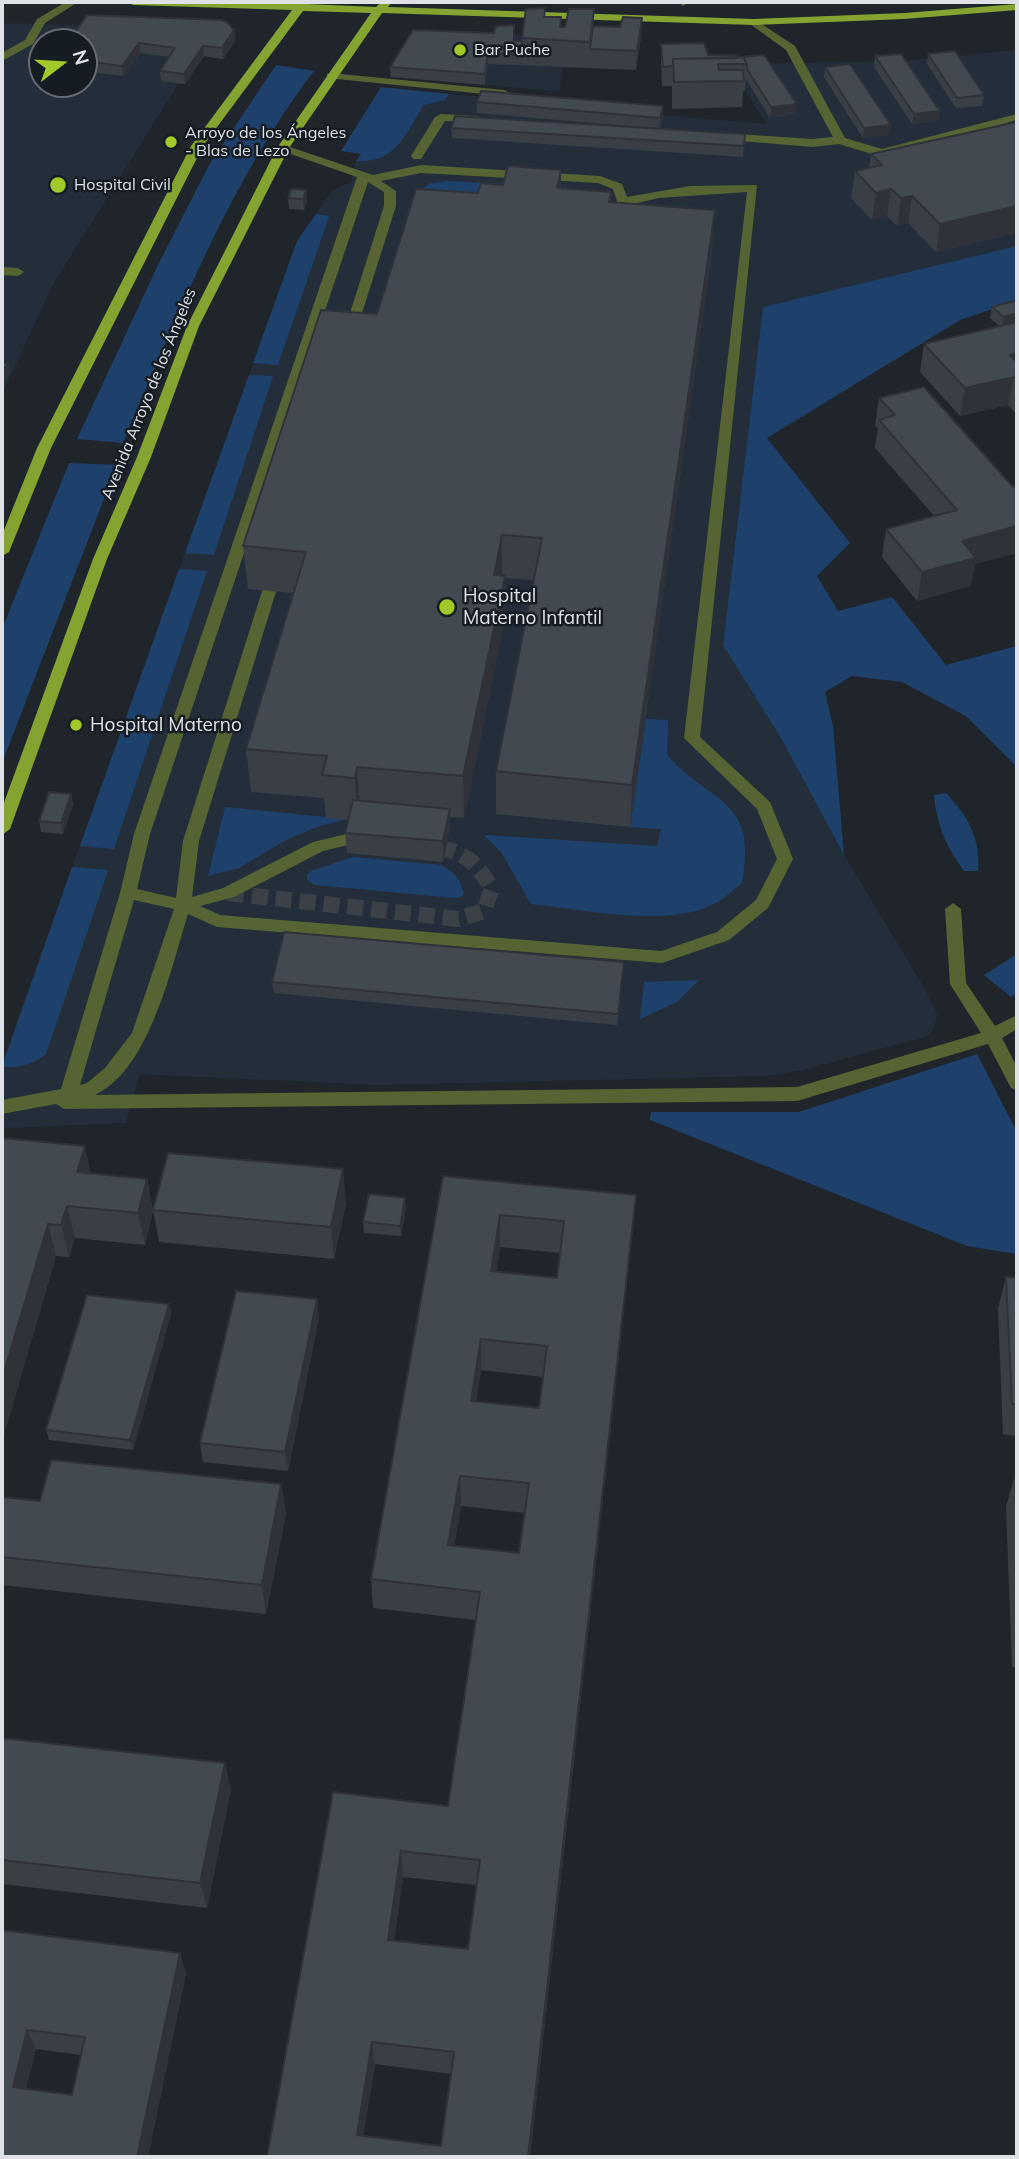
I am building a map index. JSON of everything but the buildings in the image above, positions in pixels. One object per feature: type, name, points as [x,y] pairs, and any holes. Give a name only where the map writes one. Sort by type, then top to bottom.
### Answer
[{"type":"main road","points":[[133,2],[302,5],[343,10],[382,7],[754,22],[904,16],[1017,7]]},
{"type":"main road","points":[[2,552],[44,448],[197,146],[302,5]]},
{"type":"main road","name":"Avenida Arroyo de los Ángeles","points":[[2,829],[100,559],[144,457],[193,326],[283,148],[382,7]]},
{"type":"street","points":[[2,58],[29,42],[41,21],[73,2]]},
{"type":"street","points":[[754,22],[791,48],[840,140]]},
{"type":"street","points":[[331,76],[511,94]]},
{"type":"street","points":[[417,156],[441,117],[496,121]]},
{"type":"street","points":[[716,136],[811,143],[840,140],[882,153],[1017,117]]},
{"type":"street","points":[[283,148],[368,177],[390,191],[395,206],[343,354]]},
{"type":"street","points":[[368,177],[421,169],[600,180],[618,187],[623,202]]},
{"type":"street","points":[[68,1095],[128,893],[142,834],[368,177]]},
{"type":"street","points":[[128,893],[183,905],[216,921],[662,957],[723,936],[762,904],[785,859],[764,806],[692,738],[753,188],[692,187],[623,202],[613,213],[587,219]]},
{"type":"street","points":[[2,271],[18,272]]},
{"type":"street","points":[[2,1107],[36,1102],[92,1088],[111,1073],[140,1035],[183,905],[191,841],[281,552]]},
{"type":"street","points":[[183,905],[228,892],[319,846],[350,839]]},
{"type":"street","points":[[953,909],[958,984],[992,1036],[1017,1083]]},
{"type":"street","points":[[36,1102],[797,1094],[992,1036],[1017,1021]]},
{"type":"shaded area","name":"Hospital Civil","points":[[2,24],[229,33],[235,41],[223,59],[204,56],[185,84],[178,84],[52,286],[2,395]]},
{"type":"shaded area","points":[[526,35],[522,65],[563,67],[559,91],[391,77],[484,37]]},
{"type":"shaded area","name":"Hospital Materno Infantil","points":[[1017,50],[1017,246],[763,307],[723,644],[781,738],[844,855],[923,986],[937,1013],[935,1025],[928,1036],[799,1071],[763,1076],[378,1085],[139,1074],[126,1123],[2,1128],[2,1063],[297,241],[332,191],[351,182],[356,161],[411,91],[661,111],[661,115],[766,124],[728,64],[904,61]]},
{"type":"shaded area","points":[[276,65],[314,71],[256,158],[231,204],[185,298],[123,443],[77,439],[157,267],[209,165]]},
{"type":"shaded area","points":[[381,87],[449,94],[445,100],[424,105],[405,136],[390,152],[370,160],[356,161],[361,154],[341,151]]},
{"type":"shaded area","points":[[447,181],[512,184],[515,201],[419,194],[420,190],[431,183]]},
{"type":"shaded area","points":[[316,214],[329,216],[278,365],[253,363],[297,241]]},
{"type":"shaded area","points":[[1017,246],[1017,301],[960,320],[767,438],[850,543],[817,576],[838,611],[892,597],[946,665],[1017,646],[1017,767],[966,716],[902,682],[852,676],[825,692],[833,726],[844,855],[781,738],[723,645],[763,307]]},
{"type":"shaded area","points":[[249,375],[273,376],[214,555],[185,553]]},
{"type":"shaded area","points":[[69,463],[117,465],[2,763],[2,629]]},
{"type":"shaded area","points":[[179,569],[207,571],[114,849],[80,846]]},
{"type":"shaded area","points":[[646,719],[668,720],[667,755],[715,795],[737,818],[743,834],[745,855],[742,883],[716,903],[697,911],[675,915],[625,915],[531,904],[501,852],[484,835],[657,846],[661,829],[630,827]]},
{"type":"shaded area","points":[[946,793],[967,819],[975,838],[978,871],[964,871],[943,835],[934,795]]},
{"type":"shaded area","points":[[225,807],[346,819],[288,839],[239,868],[208,876]]},
{"type":"shaded area","points":[[353,857],[441,865],[456,876],[464,894],[455,898],[315,885],[307,880],[311,871]]},
{"type":"shaded area","points":[[72,867],[108,870],[46,1054],[25,1065],[2,1067]]},
{"type":"shaded area","points":[[1017,954],[1017,993],[1011,997],[984,975]]},
{"type":"shaded area","points":[[699,980],[677,1002],[640,1019],[644,982]]},
{"type":"shaded area","points":[[977,1054],[1017,1132],[1017,1254],[967,1246],[650,1120],[651,1112],[799,1112]]},
{"type":"tunnel","points":[[228,893],[458,919],[484,911],[492,888],[478,869],[457,853],[424,846]]},
{"type":"place","name":"Bar Puche","points":[[460,50]]},
{"type":"place","name":"Arroyo de los Ángeles - Blas de Lezo","points":[[171,142]]},
{"type":"place","name":"Hospital Civil","points":[[58,185]]},
{"type":"place","name":"Hospital Materno Infantil","points":[[447,607]]},
{"type":"place","name":"Hospital Materno","points":[[76,725]]}]
